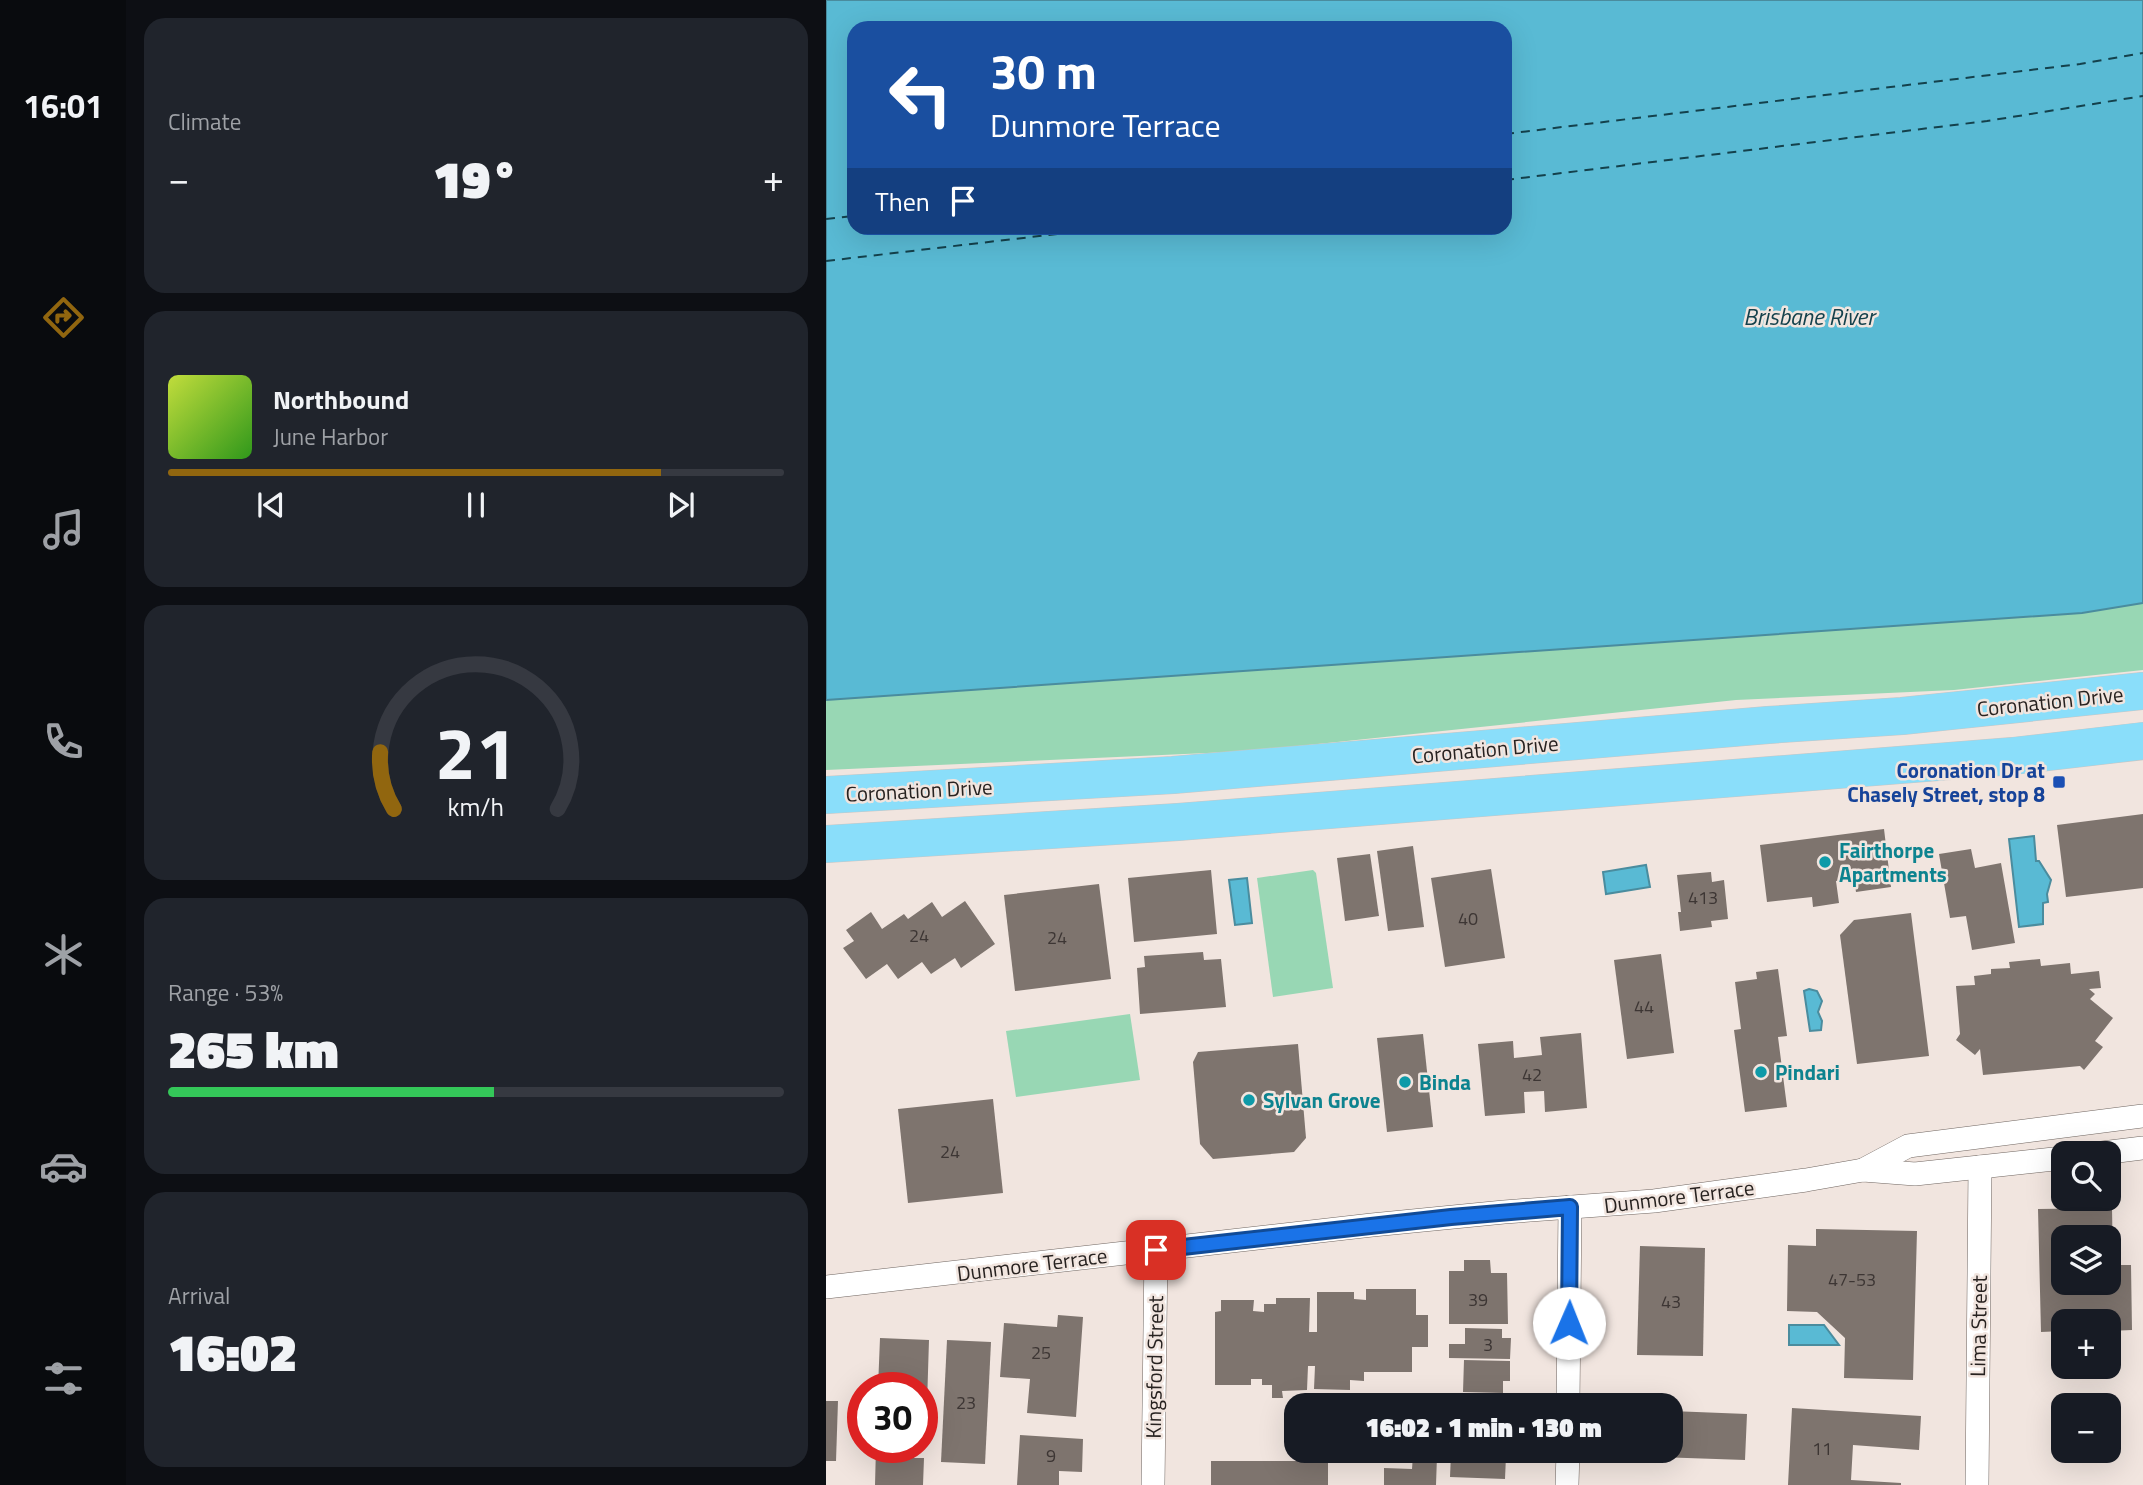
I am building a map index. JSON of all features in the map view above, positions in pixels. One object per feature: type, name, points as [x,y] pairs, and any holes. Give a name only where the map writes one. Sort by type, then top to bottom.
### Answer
[{"type":"highway","name":"Coronation Drive","points":[[826,795],[1173,775],[1902,716],[2143,691]]},
{"type":"highway","points":[[826,844],[1243,817],[1719,777],[2013,756],[2143,741]]},
{"type":"street","name":"Dunmore Terrace","points":[[1863,1170],[1908,1146],[2143,1116]]},
{"type":"street","points":[[2121,1151],[2143,1148]]},
{"type":"street","name":"Dunmore Terrace","points":[[826,1287],[1451,1217],[1654,1201],[1863,1170],[1915,1174],[2051,1159]]},
{"type":"street","name":"Lima Street","points":[[1977,1485],[1980,1167]]},
{"type":"street","points":[[1568,1393],[1570,1207]]},
{"type":"street","name":"Kingsford Street","points":[[1153,1485],[1156,1250]]},
{"type":"street","points":[[1567,1485],[1568,1463]]},
{"type":"green space","points":[[2143,603],[2143,670],[1954,690],[1736,700],[1252,751],[826,770],[826,700],[2082,613]]},
{"type":"green space","points":[[1313,870],[1316,873],[1333,988],[1273,997],[1257,878]]},
{"type":"green space","points":[[1130,1014],[1140,1080],[1016,1097],[1006,1031]]},
{"type":"water","name":"Brisbane River","points":[[826,0],[2143,0],[2143,603],[2082,613],[826,700]]},
{"type":"water","points":[[2034,836],[2036,861],[2039,861],[2051,880],[2048,902],[2043,903],[2043,924],[2019,927],[2009,839]]},
{"type":"water","points":[[1646,865],[1650,887],[1606,894],[1603,872]]},
{"type":"water","points":[[1247,878],[1252,923],[1235,925],[1229,880]]},
{"type":"water","points":[[1804,991],[1817,991],[1822,1001],[1818,1012],[1822,1021],[1821,1030],[1810,1031]]},
{"type":"water","points":[[1789,1325],[1824,1325],[1839,1345],[1789,1345]]},
{"type":"building","points":[[2143,814],[2143,888],[2066,897],[2057,825]]},
{"type":"building","name":"Fairthorpe Apartments","points":[[1884,829],[1891,887],[1856,892],[1854,879],[1836,881],[1839,903],[1813,907],[1812,897],[1767,902],[1760,845]]},
{"type":"building","points":[[1413,846],[1424,927],[1388,931],[1377,851]]},
{"type":"building","points":[[1971,849],[1975,868],[2001,863],[2015,943],[1972,950],[1966,916],[1950,918],[1939,854]]},
{"type":"building","points":[[1370,854],[1379,916],[1345,921],[1337,858]]},
{"type":"building","points":[[1491,869],[1505,958],[1445,967],[1431,878]]},
{"type":"building","points":[[1211,870],[1217,934],[1134,942],[1128,878]]},
{"type":"building","points":[[1711,872],[1712,882],[1724,880],[1728,919],[1711,921],[1712,927],[1680,931],[1677,875]]},
{"type":"building","points":[[1099,884],[1111,979],[1015,991],[1004,895]]},
{"type":"building","points":[[965,901],[995,944],[961,968],[955,958],[931,974],[922,962],[898,979],[887,964],[866,979],[843,948],[854,941],[846,930],[871,912],[882,929],[904,914],[908,919],[932,902],[942,917]]},
{"type":"building","points":[[1911,913],[1929,1056],[1857,1064],[1840,935],[1854,920]]},
{"type":"building","points":[[1203,952],[1204,960],[1221,959],[1226,1007],[1140,1014],[1137,968],[1145,967],[1144,956]]},
{"type":"building","points":[[1661,954],[1674,1053],[1627,1059],[1614,960]]},
{"type":"building","points":[[2040,959],[2041,966],[2070,963],[2071,974],[2099,971],[2101,988],[2089,989],[2095,994],[2090,999],[2113,1018],[2095,1041],[2103,1047],[2084,1070],[2080,1066],[1983,1075],[1980,1049],[1975,1055],[1956,1040],[1960,1034],[1956,986],[1975,985],[1974,976],[1991,974],[1991,969],[2010,968],[2009,962]]},
{"type":"building","name":"Pindari","points":[[1778,969],[1787,1036],[1778,1037],[1787,1107],[1745,1112],[1734,1030],[1741,1029],[1735,982],[1757,979],[1756,972]]},
{"type":"building","points":[[1581,1033],[1587,1108],[1545,1112],[1544,1091],[1524,1092],[1525,1113],[1485,1116],[1478,1044],[1513,1041],[1514,1058],[1542,1055],[1540,1037]]},
{"type":"building","name":"Binda","points":[[1423,1034],[1433,1127],[1387,1132],[1377,1038]]},
{"type":"building","name":"Sylvan Grove","points":[[1298,1044],[1306,1138],[1294,1152],[1213,1159],[1200,1144],[1193,1062],[1198,1052]]},
{"type":"building","points":[[993,1099],[1003,1193],[908,1203],[898,1109]]},
{"type":"building","points":[[2038,1209],[2112,1211],[2112,1225],[2051,1225],[2051,1295],[2121,1295],[2121,1265],[2131,1265],[2132,1330],[2121,1330],[2121,1309],[2051,1309],[2051,1332],[2041,1332]]},
{"type":"building","points":[[1816,1229],[1917,1231],[1913,1380],[1844,1378],[1845,1338],[1817,1312],[1787,1311],[1788,1245],[1816,1246]]},
{"type":"building","points":[[1640,1246],[1705,1248],[1703,1356],[1637,1355]]},
{"type":"building","points":[[1464,1260],[1490,1260],[1491,1273],[1507,1273],[1508,1324],[1449,1324],[1449,1271],[1464,1271]]},
{"type":"building","points":[[1366,1289],[1416,1289],[1416,1315],[1428,1315],[1428,1347],[1412,1347],[1412,1372],[1364,1372],[1364,1381],[1350,1380],[1350,1390],[1314,1389],[1315,1366],[1308,1366],[1307,1390],[1282,1391],[1283,1398],[1272,1398],[1272,1385],[1262,1385],[1262,1379],[1251,1379],[1251,1385],[1215,1385],[1215,1312],[1221,1311],[1221,1300],[1254,1300],[1253,1311],[1264,1312],[1264,1304],[1276,1304],[1276,1298],[1310,1298],[1309,1332],[1317,1332],[1317,1292],[1354,1292],[1354,1299],[1366,1300]]},
{"type":"building","points":[[1058,1315],[1083,1317],[1076,1417],[1027,1413],[1030,1379],[1000,1377],[1004,1323],[1057,1327]]},
{"type":"building","points":[[1465,1328],[1502,1329],[1502,1338],[1511,1338],[1510,1359],[1449,1358],[1449,1344],[1465,1344]]},
{"type":"building","points":[[880,1338],[929,1340],[928,1372],[879,1372]]},
{"type":"building","points":[[947,1340],[991,1342],[985,1464],[941,1462]]},
{"type":"building","points":[[1464,1360],[1510,1361],[1510,1381],[1503,1381],[1503,1393],[1463,1392]]},
{"type":"building","points":[[826,1401],[838,1401],[836,1461],[826,1461]]},
{"type":"building","points":[[1792,1408],[1921,1416],[1919,1450],[1853,1445],[1851,1480],[1901,1485],[1788,1485]]},
{"type":"building","points":[[1683,1411],[1747,1414],[1745,1460],[1683,1458]]},
{"type":"building","points":[[1020,1435],[1083,1439],[1082,1472],[1059,1471],[1059,1485],[1017,1485]]},
{"type":"building","points":[[1211,1461],[1328,1463],[1328,1485],[1211,1485]]},
{"type":"building","points":[[876,1463],[924,1463],[923,1485],[875,1485]]},
{"type":"building","points":[[1412,1463],[1437,1463],[1436,1485],[1384,1485],[1384,1468],[1412,1469]]},
{"type":"building","points":[[1451,1463],[1506,1463],[1505,1479],[1450,1477]]},
{"type":"ferry route","points":[[1512,133],[2080,64],[2143,53]]},
{"type":"ferry route","points":[[1512,179],[1987,121],[2143,96]]},
{"type":"ferry route","points":[[826,219],[847,217]]},
{"type":"ferry route","points":[[826,261],[1048,235]]},
{"type":"place","name":"Coronation Dr at Chasely Street, stop 8","points":[[2059,782]]},
{"type":"place","name":"Fairthorpe Apartments","points":[[1825,862]]},
{"type":"place","name":"Pindari","points":[[1761,1072]]},
{"type":"place","name":"Binda","points":[[1405,1082]]},
{"type":"place","name":"Sylvan Grove","points":[[1249,1100]]},
{"type":"route","points":[[1156,1250],[1372,1225],[1570,1207],[1569,1323]]}]
